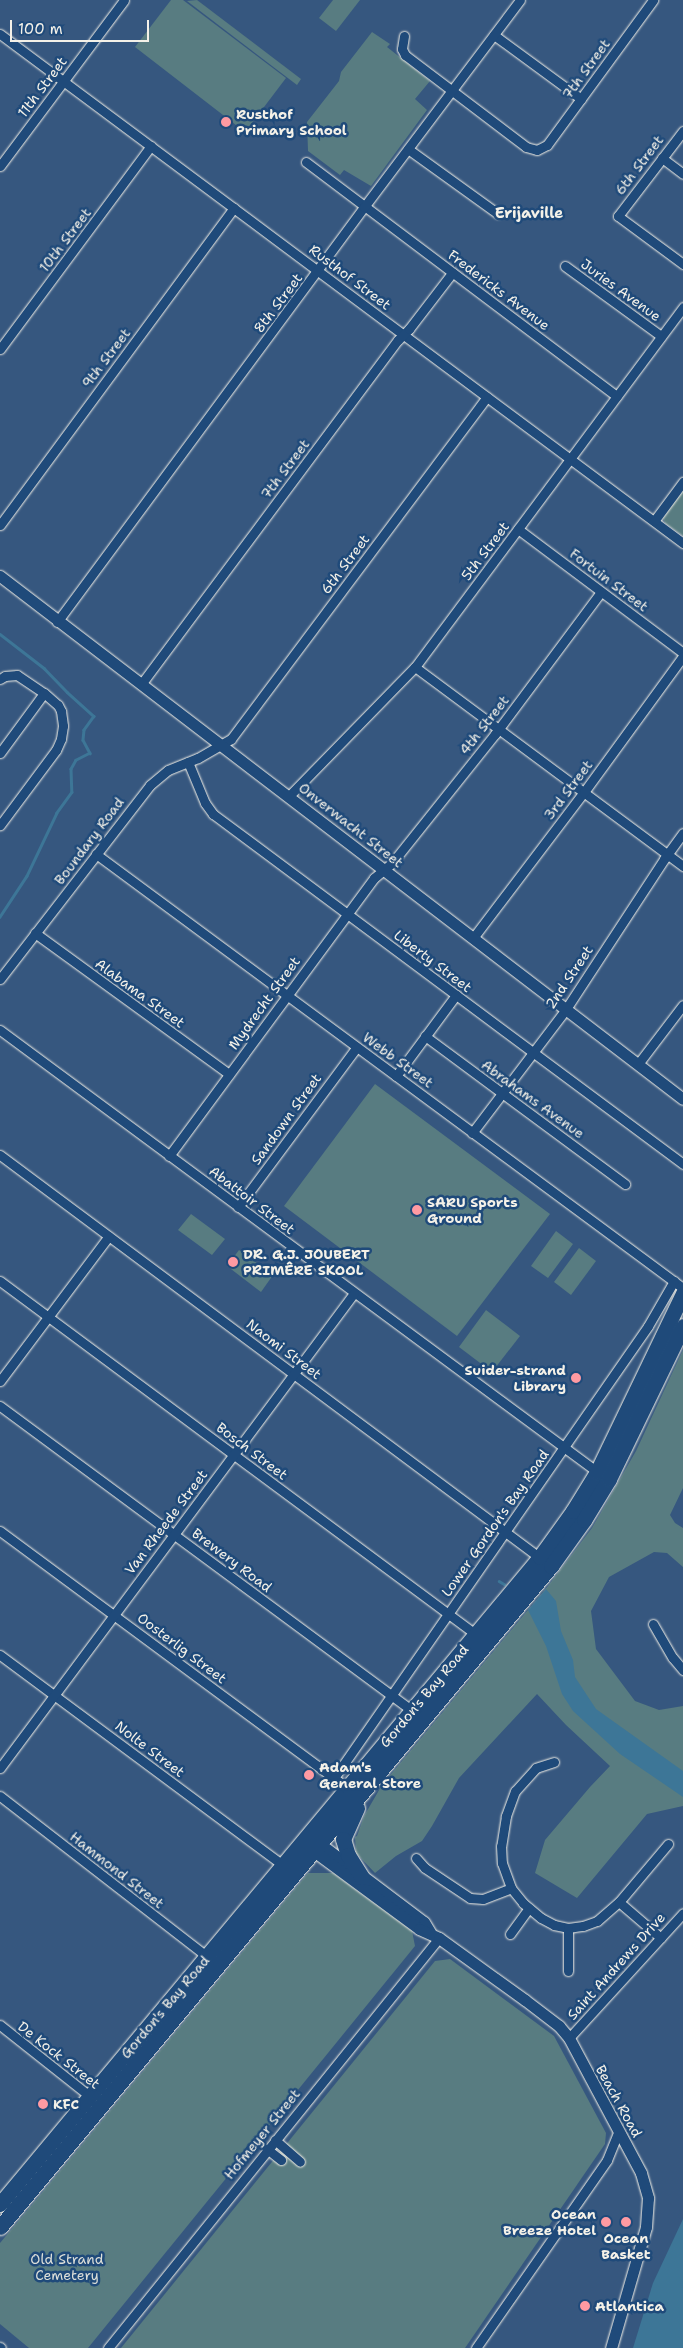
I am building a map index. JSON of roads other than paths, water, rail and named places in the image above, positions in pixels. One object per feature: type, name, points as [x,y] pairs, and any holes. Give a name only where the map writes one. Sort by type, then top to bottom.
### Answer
[{"type":"main road","name":"Gordon's Bay Road","points":[[212,1961],[283,1865],[311,1842],[366,1788],[418,1715],[545,1562],[584,1520],[683,1294]]},
{"type":"main road","name":"Gordon's Bay Road","points":[[603,1476],[683,1326]]},
{"type":"main road","name":"Gordon's Bay Road","points":[[0,2227],[96,2101],[311,1842],[347,1788],[418,1715]]},
{"type":"main road","points":[[362,1877],[348,1855],[343,1839],[366,1788]]},
{"type":"main road","name":"Gordon's Bay Road","points":[[0,2204],[96,2101]]},
{"type":"street","name":"11th Street","points":[[0,166],[124,0]]},
{"type":"street","name":"8th Street","points":[[58,622],[364,206],[520,0]]},
{"type":"street","name":"7th Street","points":[[451,90],[526,147],[537,150],[547,145],[653,0]]},
{"type":"street","name":"Rusthof Street","points":[[0,34],[683,543]]},
{"type":"street","points":[[494,35],[581,99]]},
{"type":"street","points":[[404,36],[402,49],[405,55],[451,90]]},
{"type":"street","name":"6th Street","points":[[683,131],[618,216],[683,264]]},
{"type":"street","name":"10th Street","points":[[0,349],[151,146]]},
{"type":"street","points":[[408,149],[498,214]]},
{"type":"street","points":[[662,158],[683,174]]},
{"type":"street","name":"Fredericks Avenue","points":[[306,162],[617,396]]},
{"type":"street","name":"9th Street","points":[[0,525],[234,208]]},
{"type":"street","name":"Juries Avenue","points":[[565,266],[661,336]]},
{"type":"street","name":"7th Street","points":[[142,684],[404,334],[452,273]]},
{"type":"street","name":"5th Street","points":[[289,796],[415,667],[683,307]]},
{"type":"street","name":"6th Street","points":[[221,744],[231,739],[242,725],[487,397]]},
{"type":"street","points":[[654,521],[683,482]]},
{"type":"street","name":"Fortuin Street","points":[[518,530],[683,655]]},
{"type":"street","name":"Onverwacht Street","points":[[0,576],[683,1099]]},
{"type":"street","name":"4th Street","points":[[384,869],[392,862],[499,729],[601,592]]},
{"type":"street","name":"3rd Street","points":[[473,938],[584,792],[683,655]]},
{"type":"street","points":[[415,667],[683,866]]},
{"type":"street","points":[[0,679],[5,676],[17,676],[44,693],[58,705],[61,711],[63,726],[61,739],[0,825]]},
{"type":"street","points":[[0,753],[44,693]]},
{"type":"street","name":"Boundary Road","points":[[0,979],[150,785],[168,770],[188,762],[221,744]]},
{"type":"street","name":"Liberty Street","points":[[188,762],[204,804],[213,814],[683,1164]]},
{"type":"street","name":"2nd Street","points":[[472,1132],[566,1009],[667,854],[683,833]]},
{"type":"street","name":"Webb Street","points":[[96,854],[683,1288]]},
{"type":"street","name":"Mydrecht Street","points":[[169,1156],[347,914],[374,878],[384,869]]},
{"type":"street","name":"Alabama Street","points":[[35,933],[229,1074]]},
{"type":"street","points":[[396,1076],[456,995]]},
{"type":"street","points":[[638,1064],[682,1008]]},
{"type":"street","name":"Abattoir Street","points":[[0,1030],[603,1476]]},
{"type":"street","name":"Abrahams Avenue","points":[[425,1036],[624,1184]]},
{"type":"street","name":"Sandown Street","points":[[238,1207],[356,1047]]},
{"type":"street","name":"Naomi Street","points":[[0,1155],[506,1531],[545,1562]]},
{"type":"street","points":[[0,1381],[109,1236]]},
{"type":"street","name":"Bosch Street","points":[[0,1281],[481,1639]]},
{"type":"street","name":"Lower Gordon's Bay Road","points":[[334,1778],[648,1326],[674,1281]]},
{"type":"street","name":"Van Rheede Street","points":[[0,1768],[354,1293]]},
{"type":"street","name":"Brewery Road","points":[[0,1406],[418,1715]]},
{"type":"street","name":"Oosterlig Street","points":[[0,1531],[347,1788]]},
{"type":"street","points":[[653,1624],[673,1658],[683,1670]]},
{"type":"street","name":"Nolte Street","points":[[0,1655],[283,1865]]},
{"type":"street","points":[[554,1762],[536,1768],[516,1791],[508,1808],[501,1855],[511,1888],[529,1908],[547,1922],[568,1928],[583,1926],[597,1921],[619,1902],[668,1844]]},
{"type":"street","name":"Hammond Street","points":[[0,1796],[212,1961]]},
{"type":"street","name":"Beach Road","points":[[311,1842],[418,1918],[435,1935],[559,2026],[568,2038],[645,2183],[648,2211],[646,2227],[611,2348]]},
{"type":"street","name":"Beach Road","points":[[311,1842],[419,1929],[435,1935]]},
{"type":"street","points":[[416,1858],[425,1868],[470,1898],[483,1899],[511,1888]]},
{"type":"street","points":[[619,1902],[661,1938]]},
{"type":"street","points":[[510,1934],[529,1908]]},
{"type":"street","name":"Saint Andrews Drive","points":[[568,2038],[683,1913]]},
{"type":"street","points":[[568,1928],[568,1971]]},
{"type":"street","name":"Hofmeyer Street","points":[[108,2348],[275,2140],[435,1935]]},
{"type":"street","name":"De Kock Street","points":[[0,2025],[96,2101]]},
{"type":"street","points":[[476,2348],[607,2160],[619,2131]]},
{"type":"street","points":[[275,2140],[300,2162]]},
{"type":"street","points":[[267,2150],[280,2160]]},
{"type":"water","points":[[546,1589],[556,1601],[561,1631],[573,1660],[575,1677],[596,1709],[683,1771],[683,1797],[620,1754],[573,1711],[562,1694],[546,1646],[528,1610]]},
{"type":"water","points":[[683,2219],[683,2348],[633,2348],[653,2283]]},
{"type":"waterway","points":[[0,634],[44,668],[94,716],[84,730],[83,740],[90,753],[76,760],[71,769],[72,792],[57,813],[27,876],[0,917]]},
{"type":"waterway","points":[[499,1581],[504,1584]]},
{"type":"place","name":"Rusthof Primary School","points":[[226,122]]},
{"type":"place","name":"SARU Sports Ground","points":[[417,1210]]},
{"type":"place","name":"DR. G.J. JOUBERT PRIMÊRE SKOOL","points":[[233,1262]]},
{"type":"place","name":"Suider-strand Library","points":[[576,1378]]},
{"type":"place","name":"Adam's General Store","points":[[309,1775]]},
{"type":"place","name":"KFC","points":[[43,2104]]},
{"type":"place","name":"Ocean Breeze Hotel","points":[[606,2222]]},
{"type":"place","name":"Ocean Basket","points":[[626,2222]]},
{"type":"place","name":"Atlantica","points":[[585,2306]]},
{"type":"district","name":"Erijaville","points":[[529,214]]},
{"type":"park label","name":"Old Strand Cemetery","points":[[67,2268]]}]
